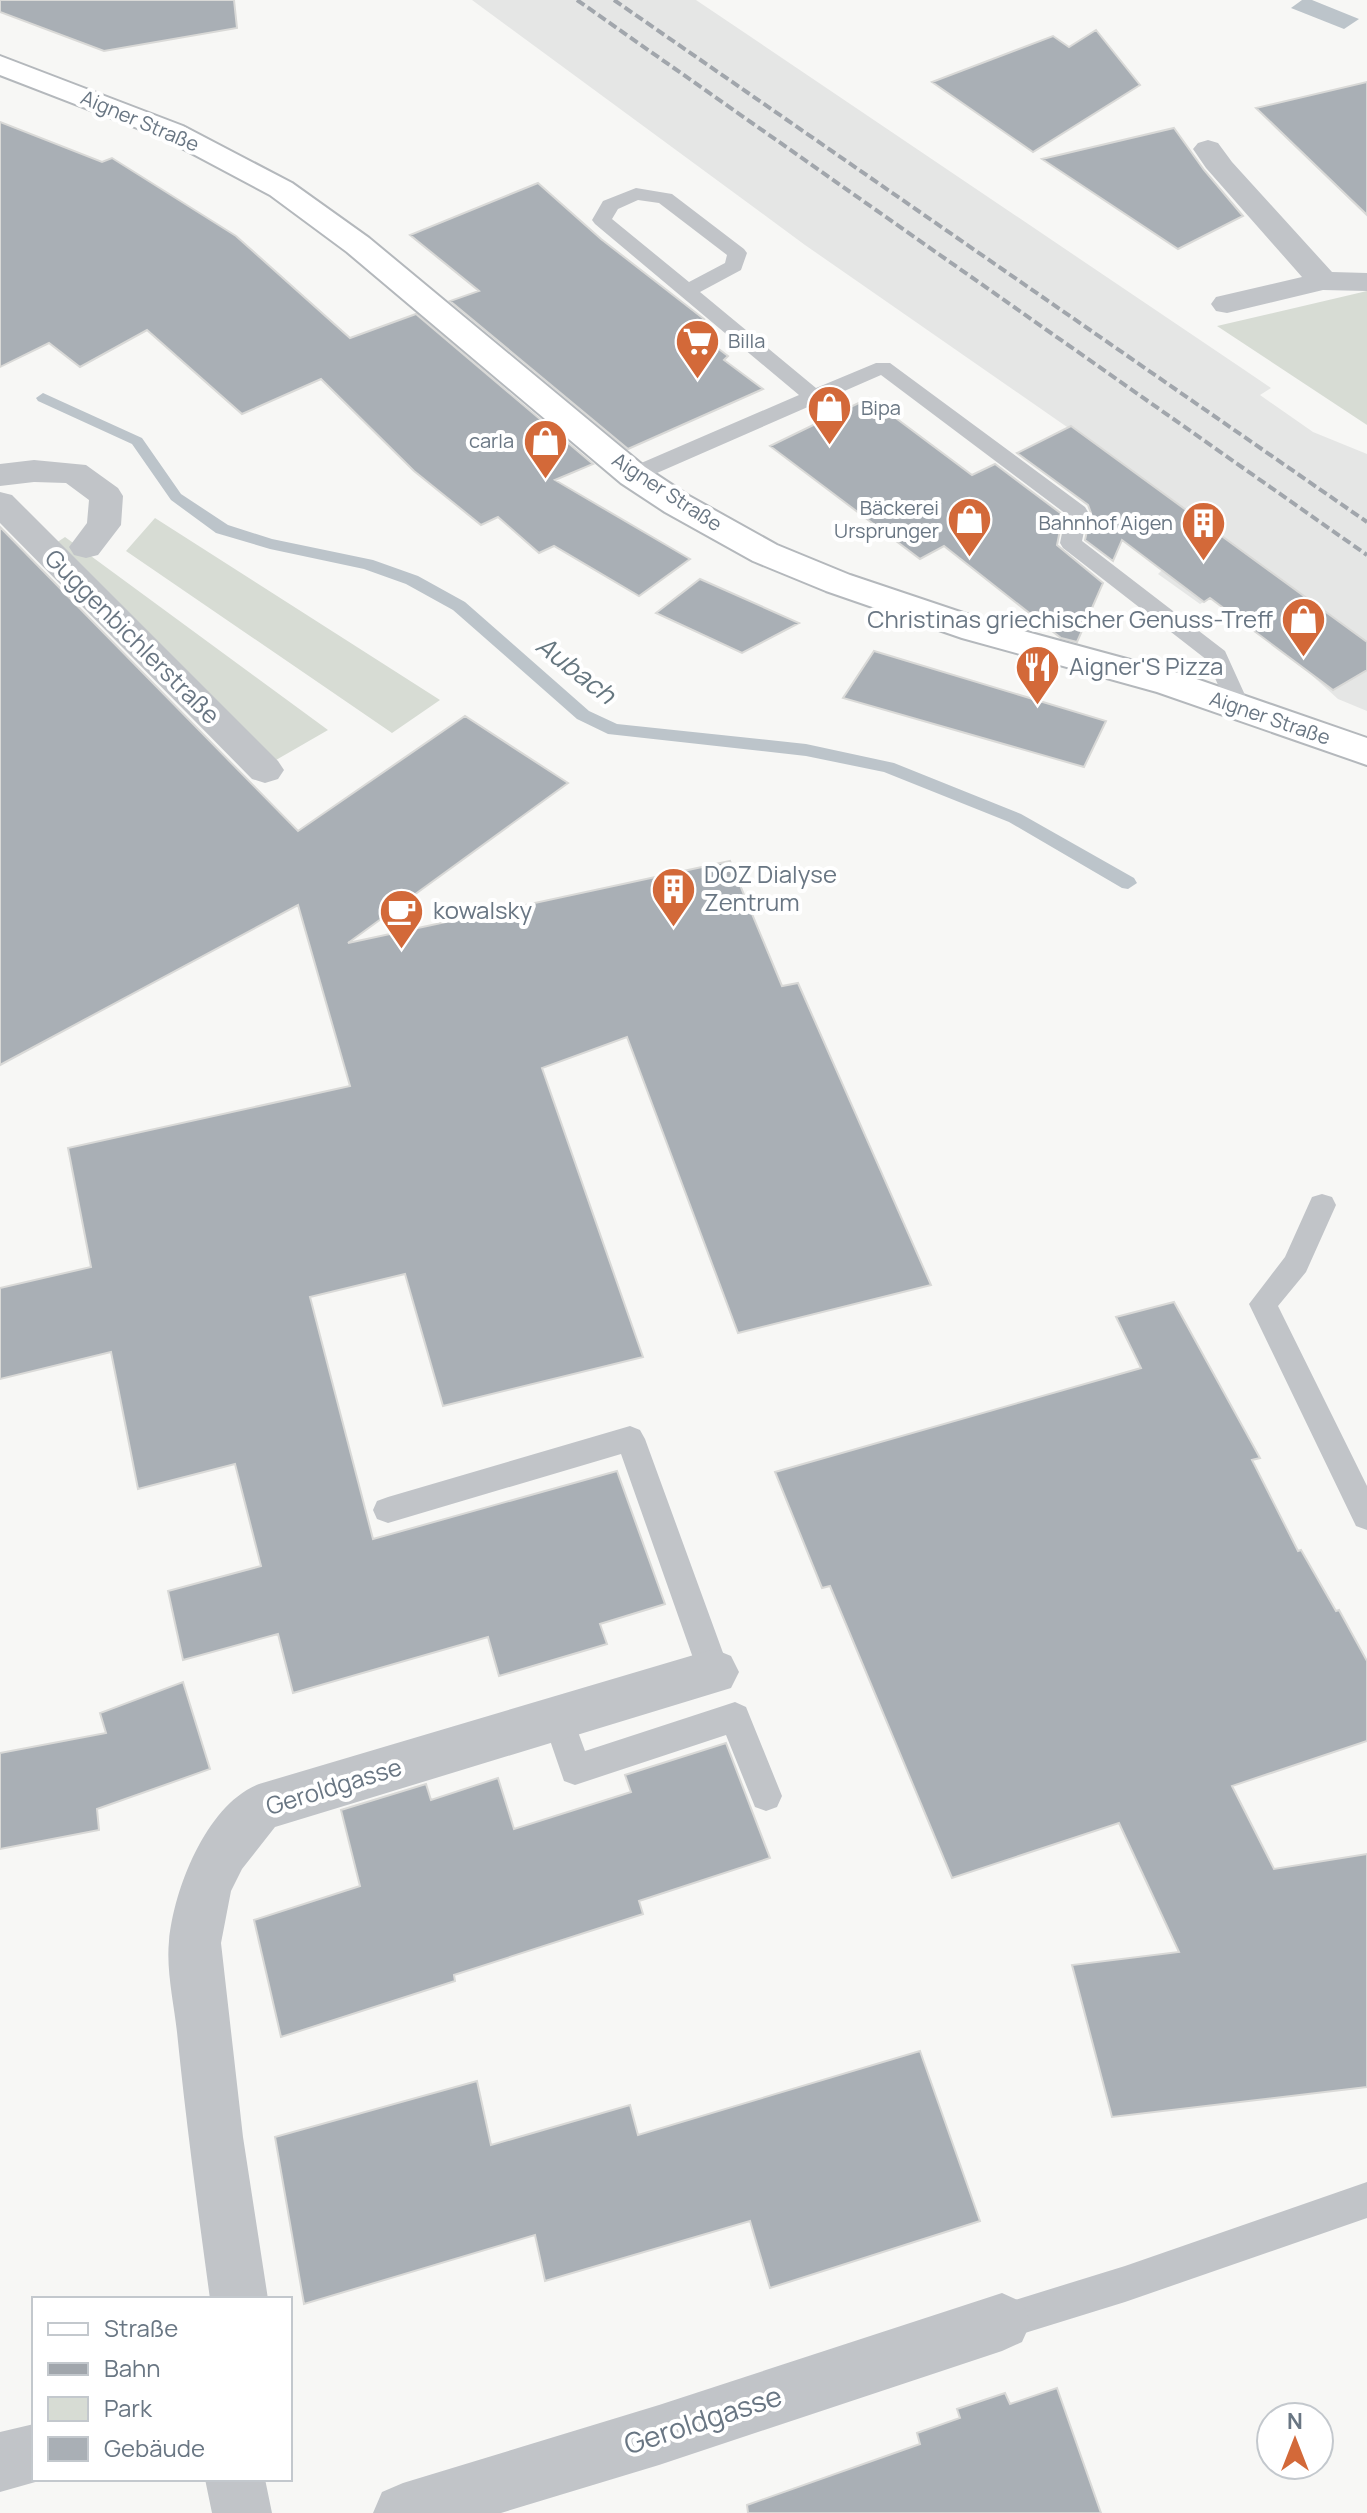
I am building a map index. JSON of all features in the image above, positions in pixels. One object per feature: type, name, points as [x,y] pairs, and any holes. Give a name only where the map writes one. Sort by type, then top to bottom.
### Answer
[{"type":"main road","name":"Aigner Straße","points":[[0,65],[173,132],[281,189],[358,245],[633,475],[677,504],[765,553],[838,583],[975,630],[1156,679],[1367,752]]},
{"type":"street","points":[[1208,149],[1221,168],[1323,281]]},
{"type":"street","points":[[1227,304],[1323,281],[1367,282]]},
{"type":"street","name":"Guggenbichlerstraße","points":[[0,475],[34,471],[74,473],[106,496],[104,525],[86,547]]},
{"type":"street","name":"Guggenbichlerstraße","points":[[0,503],[265,770]]},
{"type":"street","name":"Geroldgasse","points":[[239,2297],[215,2137],[195,1943],[206,1888],[224,1851],[259,1808],[714,1672]]},
{"type":"street","name":"Geroldgasse","points":[[403,2513],[659,2435],[1002,2322]]},
{"type":"street","points":[[0,2462],[32,2454]]},
{"type":"street","points":[[235,2481],[242,2513]]},
{"type":"lane","points":[[687,291],[734,266],[737,253],[665,198],[636,194],[610,205],[602,220],[687,291],[813,396]]},
{"type":"lane","points":[[633,475],[883,367],[1077,512],[1071,543],[1217,656],[1238,706]]},
{"type":"lane","points":[[1322,1205],[1296,1264],[1263,1304],[1367,1517]]},
{"type":"lane","points":[[388,1510],[630,1439],[714,1672]]},
{"type":"lane","points":[[559,1720],[575,1770],[735,1717],[766,1796]]},
{"type":"lane","points":[[1002,2322],[1125,2284],[1367,2200]]},
{"type":"shaded area","points":[[472,0],[696,0],[1271,388],[1260,395],[1313,432],[1367,454],[1367,711],[1338,699],[1307,671],[1211,598],[1200,604],[1158,574],[1162,570],[1067,427],[805,245]]},
{"type":"shaded area","points":[[1302,0],[1312,0],[1359,19],[1344,29],[1291,8]]},
{"type":"green space","points":[[1367,291],[1367,425],[1217,326]]},
{"type":"green space","points":[[155,518],[440,700],[392,733],[126,551]]},
{"type":"green space","points":[[65,537],[328,730],[276,760],[56,543]]},
{"type":"building","points":[[0,0],[234,0],[237,28],[104,51],[0,12]]},
{"type":"building","points":[[1096,30],[1140,85],[1033,152],[932,82],[1053,36],[1069,47]]},
{"type":"building","points":[[1367,82],[1367,215],[1256,108]]},
{"type":"building","points":[[0,122],[102,162],[112,158],[236,236],[350,338],[416,314],[593,464],[555,480],[690,559],[639,596],[554,546],[539,553],[498,517],[481,525],[414,471],[321,379],[242,414],[147,330],[80,367],[49,343],[0,367]]},
{"type":"building","points":[[1174,128],[1243,216],[1178,249],[1042,159]]},
{"type":"building","points":[[538,183],[601,239],[704,319],[690,327],[728,356],[724,360],[763,389],[628,449],[450,301],[479,291],[410,235]]},
{"type":"building","points":[[869,398],[972,475],[995,464],[1063,515],[1057,545],[1103,583],[1077,642],[1061,638],[944,546],[920,559],[770,446]]},
{"type":"building","name":"Bahnhof Aigen","points":[[1071,426],[1367,642],[1367,670],[1333,690],[1210,598],[1204,602],[1122,540],[1113,561],[1085,540],[1091,513],[1088,505],[1017,453]]},
{"type":"building","points":[[0,527],[298,831],[465,716],[568,783],[348,943],[730,861],[782,986],[798,983],[931,1285],[738,1333],[627,1037],[542,1068],[643,1357],[443,1406],[405,1274],[310,1297],[373,1539],[617,1471],[665,1604],[600,1624],[607,1644],[499,1676],[488,1637],[293,1693],[278,1634],[183,1660],[168,1591],[261,1566],[235,1464],[138,1489],[111,1352],[0,1379],[0,1288],[91,1267],[68,1148],[350,1086],[298,905],[0,1065]]},
{"type":"building","points":[[700,579],[799,623],[742,653],[656,613]]},
{"type":"building","points":[[874,651],[1106,721],[1084,767],[843,698]]},
{"type":"building","points":[[1174,1302],[1260,1458],[1252,1460],[1298,1551],[1301,1550],[1336,1611],[1339,1610],[1367,1661],[1367,1741],[1232,1786],[1274,1869],[1367,1854],[1367,2087],[1112,2117],[1072,1965],[1179,1952],[1119,1823],[952,1878],[830,1586],[822,1588],[775,1472],[1141,1368],[1116,1317]]},
{"type":"building","points":[[183,1682],[210,1769],[97,1809],[99,1830],[0,1849],[0,1753],[106,1733],[100,1713]]},
{"type":"building","points":[[726,1743],[770,1858],[639,1901],[643,1914],[454,1975],[455,1981],[281,2037],[254,1920],[360,1886],[341,1810],[426,1784],[431,1800],[498,1778],[514,1829],[631,1792],[625,1775]]},
{"type":"building","points":[[920,2051],[980,2221],[770,2288],[750,2221],[545,2281],[535,2235],[304,2304],[275,2137],[477,2081],[491,2145],[630,2105],[638,2135]]},
{"type":"building","points":[[1057,2388],[1101,2513],[748,2513],[747,2505],[920,2444],[917,2433],[960,2418],[957,2409],[1005,2393],[1010,2404]]},
{"type":"waterway","name":"Aubach","points":[[43,398],[137,441],[176,497],[222,529],[270,544],[367,564],[412,580],[459,606],[583,715],[614,730],[806,750],[888,767],[1015,818],[1128,883]]},
{"type":"railway","points":[[577,0],[1367,555]]},
{"type":"railway","points":[[614,0],[1367,522]]},
{"type":"place","name":"Billa","points":[[697,380]]},
{"type":"place","name":"Bipa","points":[[830,447]]},
{"type":"place","name":"carla","points":[[545,480]]},
{"type":"place","name":"Bäckerei Ursprunger","points":[[970,559]]},
{"type":"place","name":"Bahnhof Aigen","points":[[1204,562]]},
{"type":"place","name":"Christinas griechischer Genuss-Treff","points":[[1304,659]]},
{"type":"place","name":"Aigner'S Pizza","points":[[1038,706]]},
{"type":"place","name":"DOZ Dialyse Zentrum","points":[[673,928]]},
{"type":"place","name":"kowalsky","points":[[402,950]]}]
